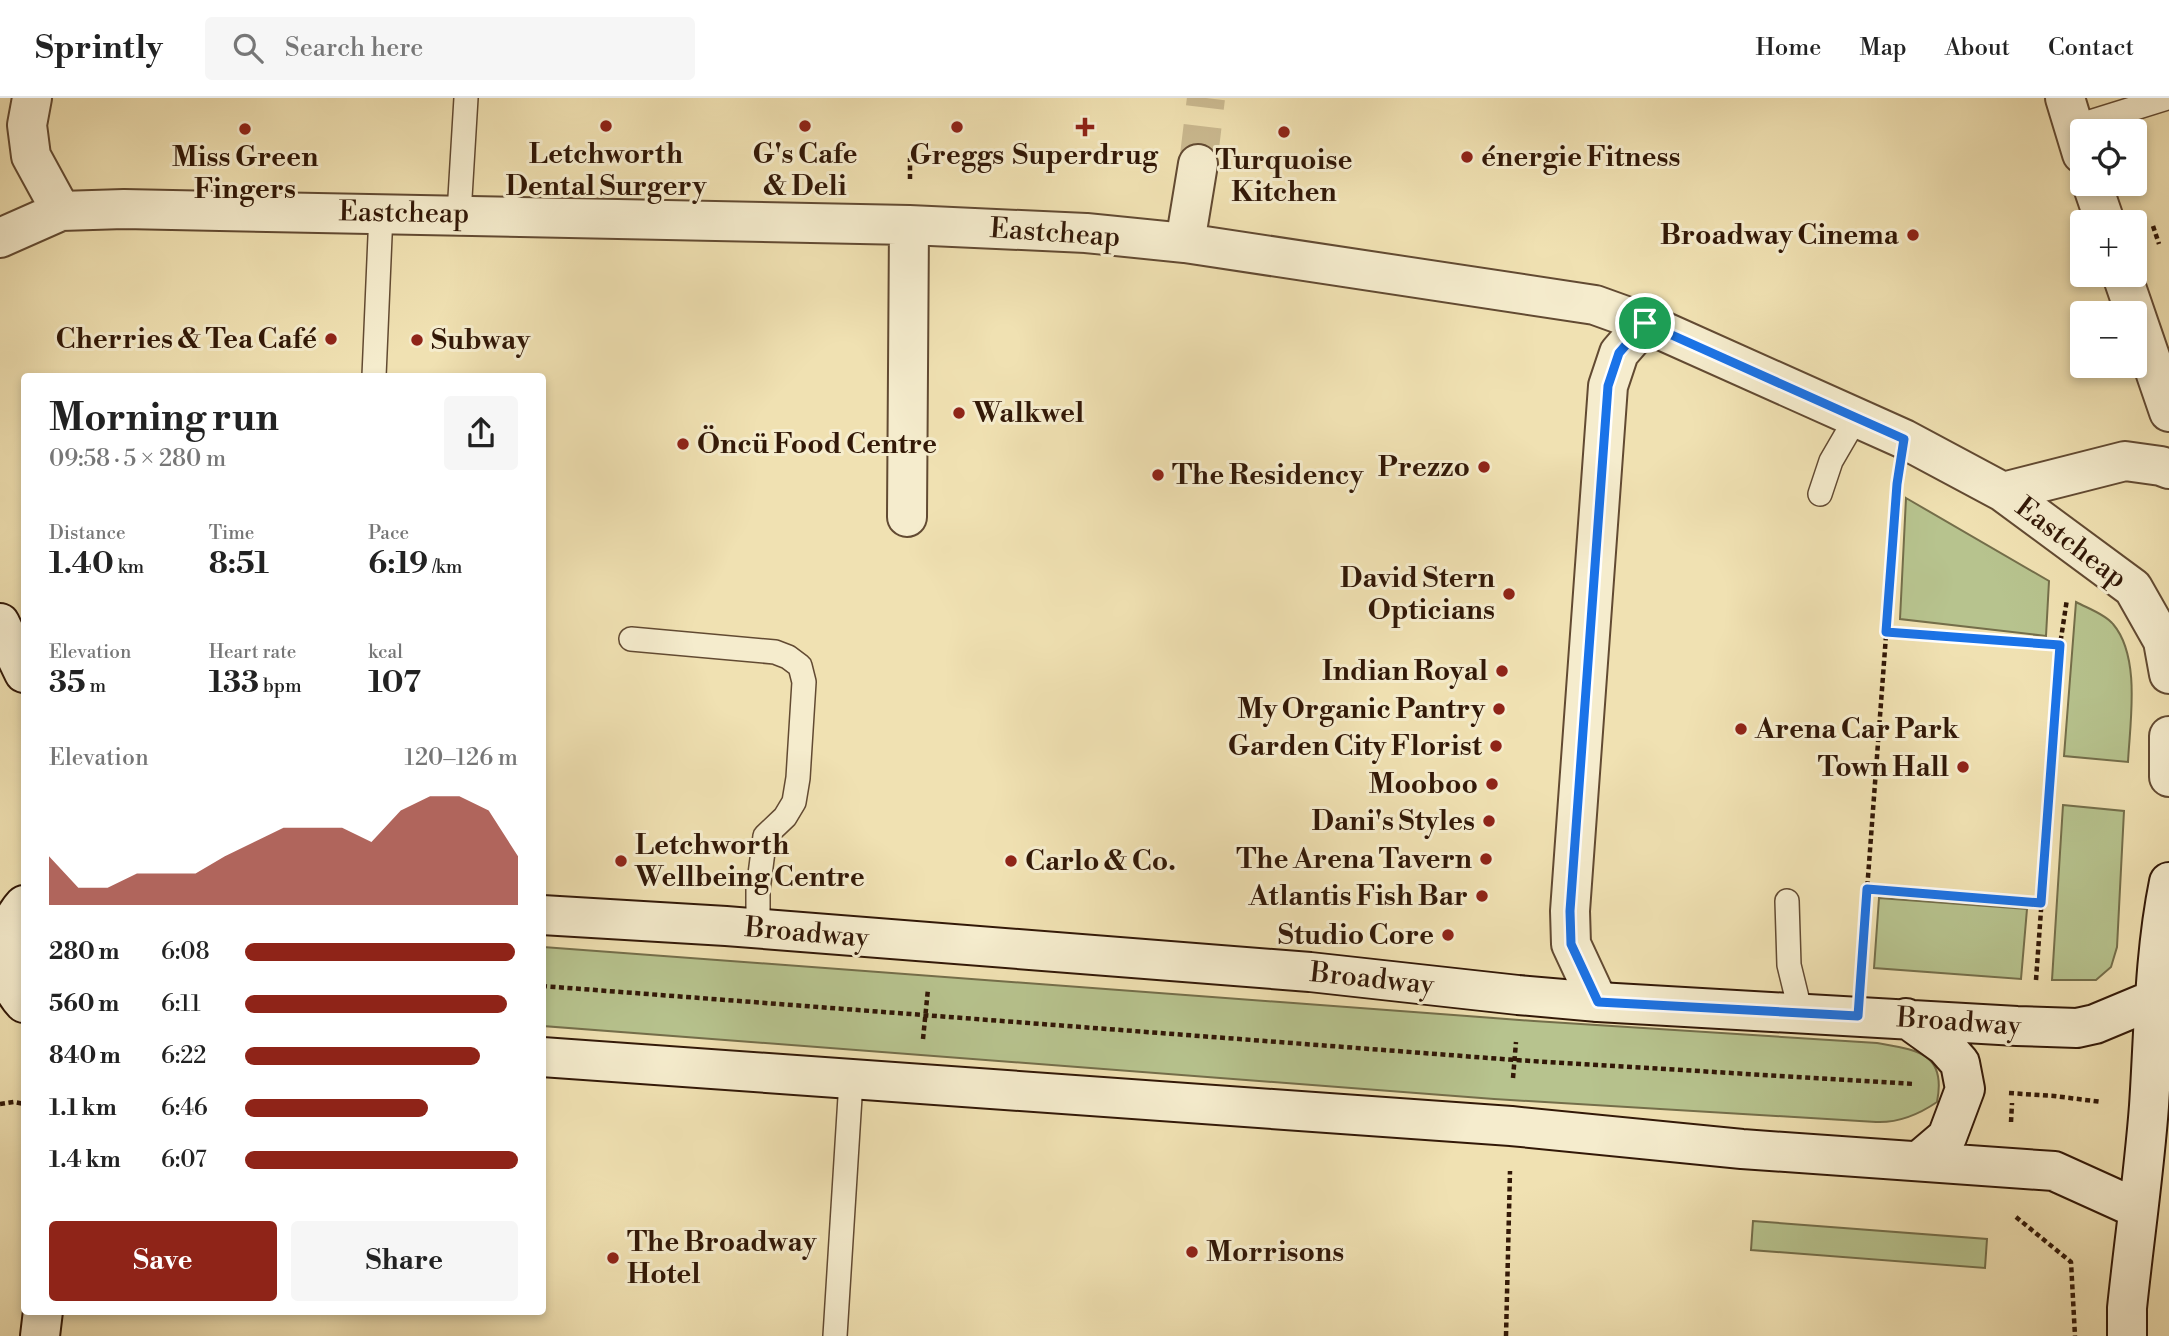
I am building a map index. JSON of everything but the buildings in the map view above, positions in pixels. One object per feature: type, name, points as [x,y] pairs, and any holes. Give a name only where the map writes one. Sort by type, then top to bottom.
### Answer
[{"type":"street","points":[[0,238],[61,211],[32,156],[27,125],[32,98]]},
{"type":"street","points":[[1185,243],[1198,164]]},
{"type":"street","name":"Eastcheap","points":[[61,211],[124,209],[459,214],[909,225],[1086,233],[1185,243],[1595,304],[1645,323],[1904,439],[2003,492],[2133,588],[2163,641],[2169,674]]},
{"type":"street","points":[[907,517],[909,225]]},
{"type":"street","points":[[2126,287],[2169,411]]},
{"type":"street","points":[[1598,1002],[1571,944],[1570,911],[1608,386],[1619,353],[1645,323]]},
{"type":"street","name":"Eastcheap","points":[[2003,492],[2125,461],[2169,469]]},
{"type":"street","points":[[0,623],[21,667]]},
{"type":"street","points":[[2169,736],[2169,777]]},
{"type":"street","points":[[2127,1336],[2127,1308],[2149,1109],[2163,911],[2169,882]]},
{"type":"street","name":"Broadway","points":[[546,915],[758,928],[1310,972],[1598,1002],[1801,1014],[2077,1028],[2095,1024],[2155,999]]},
{"type":"street","points":[[13,928],[9,977],[21,1003]]},
{"type":"street","points":[[1906,1018],[1945,1046],[1961,1063],[1965,1089],[1947,1137],[1920,1160]]},
{"type":"street","points":[[546,1057],[1469,1123],[1742,1149],[2054,1171],[2138,1209]]},
{"type":"lane","points":[[459,214],[466,98]]},
{"type":"lane","points":[[2097,119],[2167,98]]},
{"type":"lane","points":[[374,373],[381,213]]},
{"type":"lane","points":[[1820,494],[1830,461],[1856,418]]},
{"type":"lane","points":[[631,639],[775,652],[800,666],[804,681],[798,779],[794,802],[785,817],[765,836],[758,890],[758,928]]},
{"type":"lane","points":[[1787,901],[1789,965],[1801,1014]]},
{"type":"lane","points":[[835,1336],[851,1081]]},
{"type":"path","points":[[1858,1016],[1897,484],[1904,439]]},
{"type":"path","points":[[2036,979],[2060,645],[2067,596]]},
{"type":"path","points":[[1886,632],[2060,645]]},
{"type":"path","points":[[1867,889],[2041,903]]},
{"type":"path","points":[[546,986],[1515,1060],[1940,1086],[2054,1096],[2109,1104]]},
{"type":"path","points":[[0,1104],[21,1103]]},
{"type":"path","points":[[2015,1216],[2071,1262],[2075,1336]]},
{"type":"green space","points":[[1906,498],[2049,581],[2046,636],[1900,619]]},
{"type":"green space","points":[[2076,602],[2110,620],[2122,638],[2131,672],[2132,690],[2128,762],[2064,756]]},
{"type":"green space","points":[[2063,805],[2124,811],[2117,947],[2111,967],[2096,980],[2052,980]]},
{"type":"green space","points":[[1879,898],[2027,909],[2021,979],[1874,968]]},
{"type":"green space","points":[[546,947],[1534,1021],[1877,1043],[1904,1048],[1925,1056],[1933,1063],[1939,1085],[1937,1102],[1930,1107],[1900,1120],[1884,1122],[1494,1099],[546,1026]]},
{"type":"green space","points":[[1753,1221],[1987,1239],[1985,1268],[1751,1250]]},
{"type":"tunnel","points":[[1198,164],[1206,98]]},
{"type":"place","name":"Letchworth Dental Surgery","points":[[606,126]]},
{"type":"place","name":"G's Cafe & Deli","points":[[805,126]]},
{"type":"place","name":"Greggs","points":[[957,127]]},
{"type":"place","name":"Superdrug","points":[[1085,127]]},
{"type":"place","name":"Miss Green Fingers","points":[[245,129]]},
{"type":"place","name":"Turquoise Kitchen","points":[[1284,132]]},
{"type":"place","name":"énergie Fitness","points":[[1467,157]]},
{"type":"place","name":"Broadway Cinema","points":[[1913,235]]},
{"type":"place","name":"Cherries & Tea Café","points":[[331,339]]},
{"type":"place","name":"Subway","points":[[417,340]]},
{"type":"place","name":"Walkwel","points":[[959,413]]},
{"type":"place","name":"Öncü Food Centre","points":[[683,444]]},
{"type":"place","name":"Prezzo","points":[[1484,467]]},
{"type":"place","name":"The Residency","points":[[1158,475]]},
{"type":"place","name":"David Stern Opticians","points":[[1509,594]]},
{"type":"place","name":"Indian Royal","points":[[1502,671]]},
{"type":"place","name":"My Organic Pantry","points":[[1499,709]]},
{"type":"place","name":"Arena Car Park","points":[[1741,729]]},
{"type":"place","name":"Garden City Florist","points":[[1496,746]]},
{"type":"place","name":"Town Hall","points":[[1963,767]]},
{"type":"place","name":"Mooboo","points":[[1492,784]]},
{"type":"place","name":"Dani's Styles","points":[[1489,821]]},
{"type":"place","name":"The Arena Tavern","points":[[1486,859]]},
{"type":"place","name":"Letchworth Wellbeing Centre","points":[[621,861]]},
{"type":"place","name":"Carlo & Co.","points":[[1011,861]]},
{"type":"place","name":"Atlantis Fish Bar","points":[[1482,896]]},
{"type":"place","name":"Studio Core","points":[[1448,935]]},
{"type":"place","name":"Morrisons","points":[[1192,1252]]},
{"type":"place","name":"The Broadway Hotel","points":[[613,1258]]},
{"type":"route","points":[[1645,323],[1904,439],[1897,484],[1886,632],[2060,645],[2041,903],[1867,889],[1858,1016],[1598,1002],[1571,944],[1570,911],[1608,386],[1619,353],[1645,323]]}]
